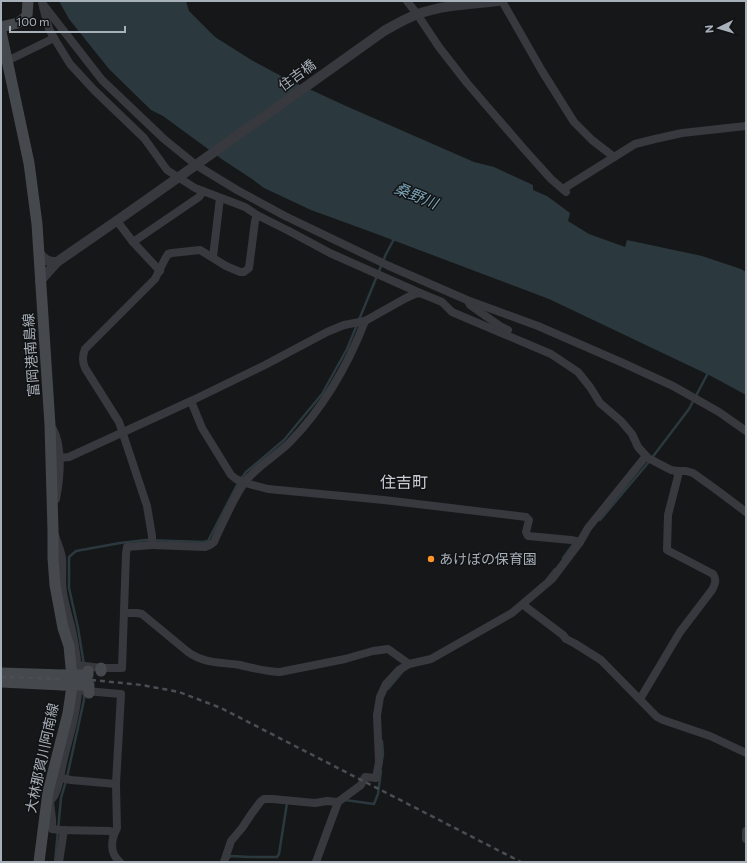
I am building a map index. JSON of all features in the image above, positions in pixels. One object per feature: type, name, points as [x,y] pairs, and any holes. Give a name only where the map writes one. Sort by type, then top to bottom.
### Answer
[{"type":"main road","points":[[1,27],[18,23],[27,16],[28,1]]},
{"type":"main road","name":"富岡港南島線","points":[[1,32],[28,163],[37,224],[48,381],[54,530],[53,558],[55,584],[63,628],[69,646],[53,679]]},
{"type":"main road","name":"大林那賀川阿南線","points":[[1,682],[88,675],[83,667]]},
{"type":"main road","name":"大林那賀川阿南線","points":[[1,673],[89,685],[87,692]]},
{"type":"main road","name":"大林那賀川阿南線","points":[[39,862],[48,802],[48,792],[68,713],[53,679]]},
{"type":"street","points":[[408,1],[414,15],[467,83],[551,179],[565,190],[635,144],[655,138],[682,133],[746,126]]},
{"type":"street","name":"住吉橋","points":[[40,281],[57,262],[384,31],[414,15],[445,7],[498,1]]},
{"type":"street","points":[[502,1],[542,71],[574,122],[592,140],[614,158]]},
{"type":"street","points":[[42,2],[49,29],[70,64],[94,90],[144,138],[167,170],[194,188],[245,207],[257,215],[330,253],[442,302],[452,312],[551,354],[578,372],[600,403],[621,421],[632,434],[638,447],[649,458],[671,470],[693,473],[746,512]]},
{"type":"street","points":[[42,2],[102,80],[164,139],[237,190],[285,216],[389,266],[467,300],[538,326],[673,386],[719,412],[746,431]]},
{"type":"street","points":[[7,62],[54,38]]},
{"type":"street","points":[[133,242],[199,197],[203,191]]},
{"type":"street","points":[[213,257],[220,198]]},
{"type":"street","points":[[152,542],[147,506],[119,422],[85,368],[82,361],[83,354],[85,349],[155,279],[168,254],[200,250],[226,266],[240,272],[244,272],[249,268],[257,215]]},
{"type":"street","points":[[121,218],[133,242],[160,271]]},
{"type":"street","points":[[39,253],[46,260],[57,262]]},
{"type":"street","points":[[59,458],[70,457],[123,433],[265,365],[327,332],[344,325],[360,322],[414,294],[420,293]]},
{"type":"street","points":[[467,300],[470,306],[500,326],[515,333],[520,340]]},
{"type":"street","points":[[83,667],[101,670],[122,668],[127,548],[152,542],[204,547],[210,546],[214,542],[238,494],[241,481],[256,471],[289,442],[304,426],[334,384],[348,359],[360,322]]},
{"type":"street","points":[[191,401],[202,428],[231,474],[241,481],[268,489],[384,500],[526,517],[529,520],[526,532],[528,536],[580,542]]},
{"type":"street","points":[[50,425],[58,445],[59,458],[56,497],[53,507]]},
{"type":"street","points":[[316,862],[338,802],[361,785],[365,777],[376,778],[379,762],[377,715],[380,697],[386,684],[399,670],[409,664],[431,659],[441,654],[512,613],[523,604],[552,579],[580,542],[588,528],[649,458]]},
{"type":"street","points":[[640,699],[680,632],[712,590],[716,578],[713,574],[667,550],[668,515],[678,476],[677,471]]},
{"type":"street","points":[[54,530],[62,558],[62,590],[65,605],[75,645],[83,667],[87,692],[75,712],[62,764],[65,779],[53,799],[48,802],[52,819],[52,829],[110,831],[114,834]]},
{"type":"street","points":[[523,604],[526,608],[566,639],[600,660],[657,717],[710,736],[746,753]]},
{"type":"street","points":[[124,613],[142,614],[188,652],[204,661],[280,672],[388,649],[409,664]]},
{"type":"street","points":[[87,692],[121,694],[116,784],[117,828],[112,842],[113,854],[120,862]]},
{"type":"street","points":[[65,779],[116,784]]},
{"type":"street","points":[[224,862],[231,841],[264,799],[315,803],[327,801],[338,802]]},
{"type":"street","points":[[59,862],[60,830]]},
{"type":"street","points":[[746,831],[746,839]]},
{"type":"water","name":"桑野川","points":[[59,1],[186,1],[189,11],[215,37],[253,61],[283,77],[346,106],[474,162],[494,167],[533,185],[533,190],[547,196],[570,213],[568,221],[589,234],[625,247],[627,240],[702,256],[741,269],[746,272],[746,395],[711,376],[549,299],[311,210],[264,188],[163,116],[151,110],[109,69],[69,19]]},
{"type":"waterway","points":[[84,665],[69,588],[69,557],[76,551],[146,540],[208,541],[237,485],[246,472],[284,440],[322,394],[347,349],[386,254],[394,239]]},
{"type":"waterway","points":[[600,520],[648,463],[689,409],[708,373]]},
{"type":"waterway","points":[[563,558],[574,543]]},
{"type":"waterway","points":[[547,579],[555,569]]},
{"type":"waterway","points":[[388,689],[404,670]]},
{"type":"waterway","points":[[67,777],[84,700],[84,692]]},
{"type":"waterway","points":[[382,741],[382,760]]},
{"type":"waterway","points":[[345,800],[374,804],[378,794],[381,771]]},
{"type":"waterway","points":[[55,862],[61,798],[66,781]]},
{"type":"waterway","points":[[229,858],[230,856],[277,857],[279,854],[287,803]]},
{"type":"railway","points":[[1,677],[92,680],[142,685],[179,692],[221,708],[521,862]]},
{"type":"place","name":"あけぼの保育園","points":[[431,559]]},
{"type":"district","name":"住吉町","points":[[404,482]]}]
